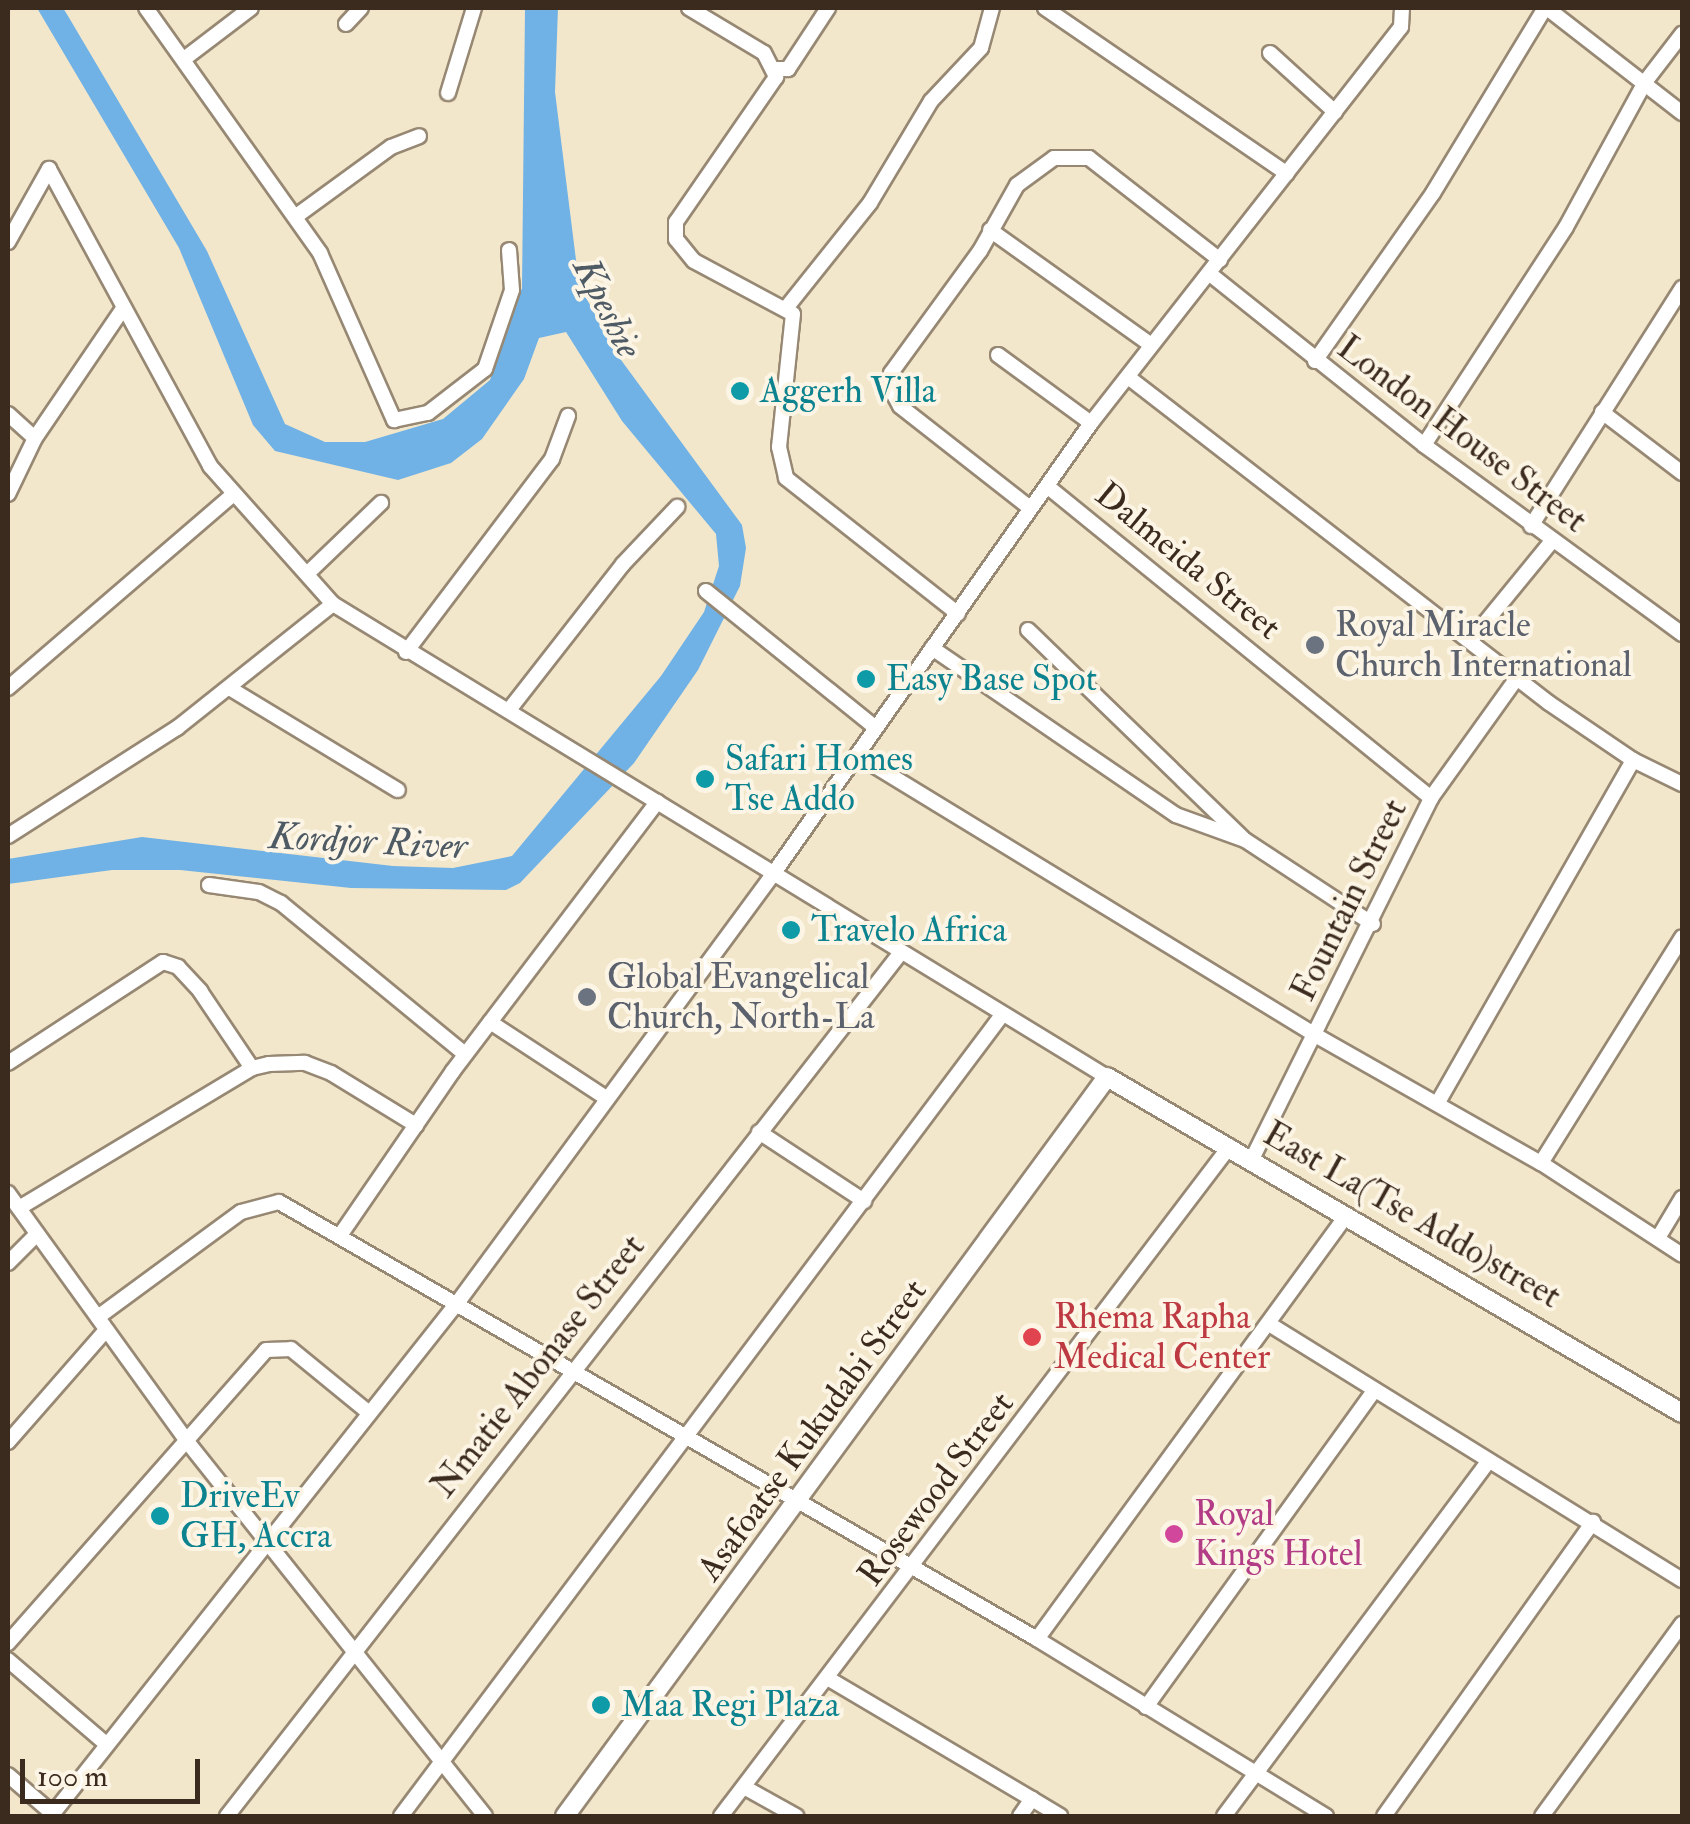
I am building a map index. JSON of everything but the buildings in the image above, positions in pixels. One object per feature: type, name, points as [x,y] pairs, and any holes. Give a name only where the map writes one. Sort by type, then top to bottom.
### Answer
[{"type":"street","points":[[146,8],[320,253],[394,420],[428,414],[486,369],[512,290],[509,250]]},
{"type":"street","points":[[184,59],[251,8]]},
{"type":"street","points":[[346,24],[361,8]]},
{"type":"street","points":[[448,93],[474,8]]},
{"type":"street","points":[[689,8],[764,53],[777,69]]},
{"type":"street","points":[[777,69],[788,69],[828,8]]},
{"type":"street","points":[[787,307],[870,203],[931,101],[981,48],[992,8]]},
{"type":"street","points":[[1045,8],[1287,174]]},
{"type":"street","points":[[8,1774],[52,1815],[105,1743],[267,1544],[458,1302],[771,877],[1091,424],[1401,27],[1402,8]]},
{"type":"street","points":[[1315,361],[1432,193],[1546,8],[1682,113]]},
{"type":"street","points":[[1424,445],[1566,227],[1644,82],[1682,34]]},
{"type":"street","points":[[1270,52],[1336,112]]},
{"type":"street","points":[[777,69],[769,92],[676,222],[676,238],[694,261],[787,307],[794,321],[779,456],[786,478],[958,614]]},
{"type":"street","points":[[295,218],[391,147],[419,136]]},
{"type":"street","points":[[1030,508],[900,406],[890,387],[890,373],[1025,176],[1074,154],[1089,158],[1220,260]]},
{"type":"street","points":[[8,242],[49,170],[231,496],[309,572],[333,604],[406,652],[590,758],[771,877],[1107,1077]]},
{"type":"street","points":[[990,230],[1151,346]]},
{"type":"street","name":"London House Street","points":[[1210,274],[1424,445],[1682,634]]},
{"type":"street","points":[[1531,526],[1680,297]]},
{"type":"street","points":[[8,494],[34,438],[124,308]]},
{"type":"street","points":[[998,355],[1091,424]]},
{"type":"street","points":[[1128,377],[1516,678],[1633,760],[1682,784]]},
{"type":"street","points":[[1602,412],[1682,474]]},
{"type":"street","points":[[8,414],[34,438]]},
{"type":"street","points":[[406,652],[552,460],[568,416]]},
{"type":"street","name":"Dalmeida Street","points":[[1047,486],[1430,798]]},
{"type":"street","points":[[8,688],[231,496]]},
{"type":"street","points":[[309,572],[381,503]]},
{"type":"street","points":[[509,710],[623,564],[677,507]]},
{"type":"street","points":[[1471,640],[1552,542]]},
{"type":"street","points":[[706,592],[876,728]]},
{"type":"street","points":[[8,836],[231,689],[333,604]]},
{"type":"street","points":[[1028,630],[1245,840],[1372,924]]},
{"type":"street","points":[[932,648],[1176,816],[1245,840]]},
{"type":"street","name":"Fountain Street","points":[[1252,1159],[1317,1036],[1430,798],[1516,678]]},
{"type":"street","points":[[231,689],[398,790]]},
{"type":"street","points":[[857,755],[1317,1036],[1541,1164],[1682,1255]]},
{"type":"street","points":[[1437,1104],[1633,760]]},
{"type":"street","points":[[341,1234],[466,1054],[657,802]]},
{"type":"street","points":[[209,885],[259,892],[281,903],[466,1054]]},
{"type":"street","points":[[1541,1164],[1682,937]]},
{"type":"street","name":"Nmatie Abonase Street","points":[[228,1816],[899,955]]},
{"type":"street","points":[[8,1063],[163,962],[178,967],[200,991],[252,1068]]},
{"type":"street","points":[[401,1816],[1002,1014]]},
{"type":"street","points":[[490,1022],[606,1098]]},
{"type":"street","points":[[19,1208],[252,1068],[305,1063],[416,1125]]},
{"type":"street","name":"East La(Tse Addo)street","points":[[1107,1077],[1682,1412]]},
{"type":"street","name":"Asafoatse Kukudabi Street","points":[[564,1816],[1107,1077]]},
{"type":"street","points":[[759,1132],[864,1201]]},
{"type":"street","name":"Rosewood Street","points":[[721,1816],[916,1568],[1230,1146]]},
{"type":"street","points":[[8,1193],[186,1440],[353,1655],[485,1816]]},
{"type":"street","points":[[1658,1238],[1682,1198]]},
{"type":"street","points":[[8,1442],[102,1324],[254,1205],[278,1202],[341,1234],[689,1436],[796,1504],[1038,1639],[1326,1816]]},
{"type":"street","points":[[1038,1639],[1346,1216]]},
{"type":"street","points":[[8,1263],[38,1234]]},
{"type":"street","points":[[1268,1324],[1682,1580]]},
{"type":"street","points":[[8,1642],[266,1350],[280,1346],[368,1412]]},
{"type":"street","points":[[1146,1707],[1374,1391]]},
{"type":"street","points":[[1224,1816],[1488,1463]]},
{"type":"street","points":[[1384,1816],[1593,1522]]},
{"type":"street","points":[[1542,1816],[1682,1624]]},
{"type":"street","points":[[8,1660],[105,1743]]},
{"type":"street","points":[[830,1679],[1060,1816]]},
{"type":"street","points":[[744,1787],[796,1816]]},
{"type":"street","points":[[1020,1816],[1032,1799]]},
{"type":"water","points":[[37,8],[63,8],[68,16],[207,251],[285,424],[325,442],[365,442],[443,419],[490,380],[522,288],[525,8],[558,8],[555,92],[579,284],[613,349],[742,525],[746,548],[740,586],[698,670],[634,763],[520,883],[506,890],[351,888],[180,870],[112,870],[8,884],[8,859],[142,837],[393,866],[453,868],[512,856],[661,676],[704,612],[719,566],[716,534],[622,421],[566,332],[539,338],[524,379],[482,439],[451,463],[398,480],[275,451],[253,425],[179,248]]},
{"type":"place","name":"Aggerh Villa","points":[[740,391]]},
{"type":"place","name":"Royal Miracle Church International","points":[[1315,645]]},
{"type":"place","name":"Easy Base Spot","points":[[866,679]]},
{"type":"place","name":"Safari Homes Tse Addo","points":[[705,779]]},
{"type":"place","name":"Travelo Africa","points":[[791,930]]},
{"type":"place","name":"Global Evangelical Church, North-La","points":[[587,997]]},
{"type":"place","name":"Rhema Rapha Medical Center","points":[[1032,1337]]},
{"type":"place","name":"DriveEv GH, Accra","points":[[160,1516]]},
{"type":"place","name":"Royal Kings Hotel","points":[[1174,1534]]},
{"type":"place","name":"Maa Regi Plaza","points":[[601,1705]]},
{"type":"water label","name":"Kpeshie","points":[[607,308]]},
{"type":"water label","name":"Kordjor River","points":[[368,842]]}]
